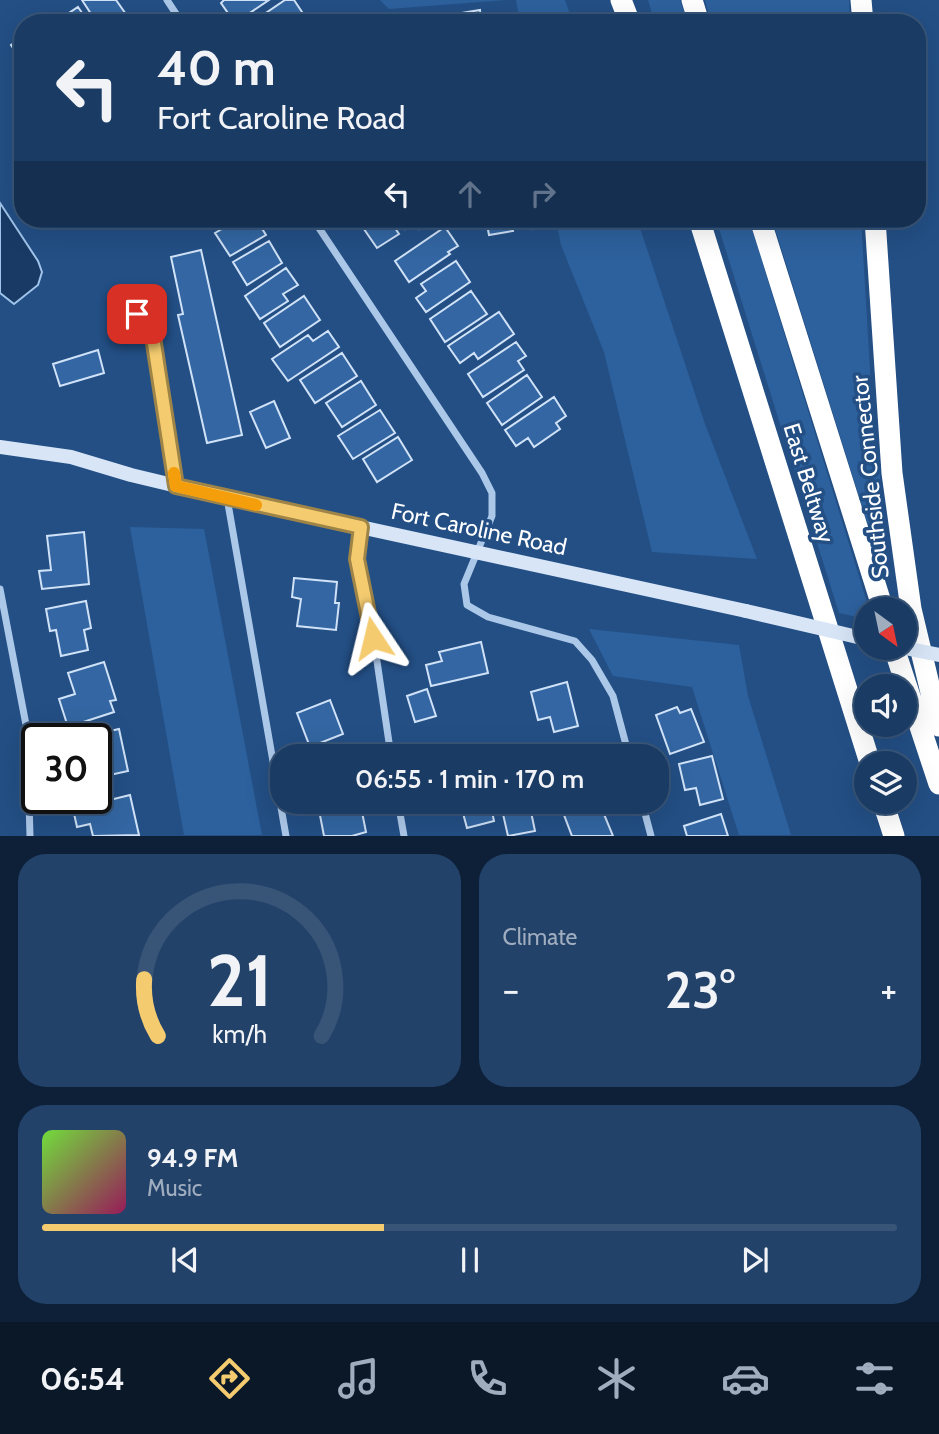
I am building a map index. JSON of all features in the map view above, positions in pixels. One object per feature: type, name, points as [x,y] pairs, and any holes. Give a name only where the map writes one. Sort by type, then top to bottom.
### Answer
[{"type":"highway","name":"East Beltway","points":[[702,228],[866,751]]},
{"type":"highway","name":"East Beltway","points":[[763,228],[879,597]]},
{"type":"highway","name":"Southside Connector","points":[[876,228],[892,473],[911,609],[939,726]]},
{"type":"highway","points":[[898,660],[939,784]]},
{"type":"highway","points":[[887,814],[894,835]]},
{"type":"street","points":[[319,228],[492,493],[492,516],[464,584],[467,605],[488,617],[575,641],[592,660],[613,696],[626,744]]},
{"type":"street","points":[[137,314],[153,337],[176,486]]},
{"type":"street","name":"Fort Caroline Road","points":[[0,447],[71,457],[227,499],[854,636]]},
{"type":"street","points":[[227,499],[286,835]]},
{"type":"street","points":[[361,527],[357,559],[370,614],[389,744]]},
{"type":"street","points":[[0,589],[27,730],[30,835]]},
{"type":"street","points":[[917,650],[939,655]]},
{"type":"street","points":[[400,814],[404,835]]},
{"type":"street","points":[[645,814],[651,835]]},
{"type":"shaded area","points":[[380,0],[506,0],[389,9]]},
{"type":"shaded area","points":[[516,0],[565,0],[570,14],[518,14]]},
{"type":"shaded area","points":[[648,0],[680,0],[685,14],[652,14]]},
{"type":"shaded area","points":[[705,0],[849,0],[850,14],[709,14]]},
{"type":"shaded area","points":[[0,203],[38,261],[42,272],[38,285],[14,304],[0,293]]},
{"type":"shaded area","points":[[558,228],[640,228],[705,424],[757,559],[652,552],[604,352],[561,245]]},
{"type":"shaded area","points":[[719,228],[752,228],[865,597],[854,597],[854,616],[839,613]]},
{"type":"shaded area","points":[[775,228],[862,228],[873,419],[889,549],[877,554]]},
{"type":"shaded area","points":[[130,527],[204,529],[262,835],[184,835]]},
{"type":"shaded area","points":[[589,629],[739,645],[748,696],[791,835],[739,835],[692,687],[613,676]]},
{"type":"building","points":[[82,0],[116,0],[126,14],[91,14]]},
{"type":"building","points":[[224,0],[269,0],[248,14],[229,14],[221,3]]},
{"type":"building","points":[[285,0],[294,0],[303,14],[264,14]]},
{"type":"building","points":[[78,7],[83,14],[68,14]]},
{"type":"building","points":[[480,10],[480,14],[455,14]]},
{"type":"building","points":[[224,228],[262,228],[266,235],[230,256],[215,233]]},
{"type":"building","points":[[363,228],[395,228],[399,234],[377,248]]},
{"type":"building","points":[[444,228],[458,246],[409,282],[395,261]]},
{"type":"building","points":[[488,228],[512,228],[513,231],[489,235]]},
{"type":"building","points":[[269,241],[282,263],[247,285],[233,262]]},
{"type":"building","points":[[201,250],[242,435],[207,443],[178,315],[183,314],[171,257]]},
{"type":"building","points":[[456,261],[470,282],[426,312],[416,298],[426,291],[421,284]]},
{"type":"building","points":[[286,268],[298,285],[283,294],[288,301],[260,319],[245,296]]},
{"type":"building","points":[[471,291],[487,314],[445,342],[430,319]]},
{"type":"building","points":[[304,296],[320,320],[280,347],[264,323]]},
{"type":"building","points":[[499,312],[514,334],[478,359],[474,353],[460,363],[448,346]]},
{"type":"building","points":[[328,331],[339,347],[288,381],[272,359],[308,335],[313,341]]},
{"type":"building","points":[[516,342],[526,356],[518,361],[524,370],[483,397],[468,374]]},
{"type":"building","points":[[98,350],[104,373],[60,386],[53,364]]},
{"type":"building","points":[[342,353],[357,376],[315,403],[300,380]]},
{"type":"building","points":[[527,375],[542,397],[502,425],[487,403]]},
{"type":"building","points":[[361,381],[376,405],[342,427],[326,403]]},
{"type":"building","points":[[554,397],[566,416],[556,423],[560,429],[534,447],[528,438],[516,446],[505,430]]},
{"type":"building","points":[[274,401],[290,438],[266,448],[250,412]]},
{"type":"building","points":[[380,410],[395,433],[353,459],[338,436]]},
{"type":"building","points":[[398,437],[412,460],[377,482],[363,459]]},
{"type":"building","points":[[84,532],[89,584],[42,589],[39,571],[51,570],[47,536]]},
{"type":"building","points":[[294,578],[337,582],[335,603],[339,603],[336,630],[297,626],[301,599],[292,597]]},
{"type":"building","points":[[86,601],[91,628],[84,630],[88,650],[61,656],[56,630],[50,631],[46,609]]},
{"type":"building","points":[[481,642],[488,673],[431,686],[426,665],[442,661],[439,652]]},
{"type":"building","points":[[104,662],[116,700],[110,701],[114,712],[80,723],[67,723],[59,699],[75,694],[68,673]]},
{"type":"building","points":[[567,682],[578,726],[554,732],[550,717],[538,720],[531,692]]},
{"type":"building","points":[[427,689],[436,716],[415,722],[407,696]]},
{"type":"building","points":[[330,700],[343,734],[318,744],[309,744],[297,713]]},
{"type":"building","points":[[677,707],[680,713],[691,709],[704,742],[670,754],[669,744],[666,744],[656,715]]},
{"type":"building","points":[[119,729],[128,771],[112,774],[112,731]]},
{"type":"building","points":[[712,756],[723,799],[700,805],[696,788],[685,790],[679,764]]},
{"type":"building","points":[[130,795],[139,835],[93,836],[90,824],[77,827],[74,814],[112,814],[112,799]]},
{"type":"building","points":[[320,814],[362,814],[366,832],[352,836],[324,836]]},
{"type":"building","points":[[463,814],[493,814],[494,821],[467,828]]},
{"type":"building","points":[[503,814],[531,814],[535,831],[508,836]]},
{"type":"building","points":[[564,814],[604,814],[613,836],[572,836]]},
{"type":"building","points":[[721,814],[728,836],[687,836],[684,826]]},
{"type":"slow traffic","points":[[174,473],[176,486],[256,505]]},
{"type":"route","points":[[137,314],[153,337],[176,486],[361,527],[357,559],[373,638]]}]
